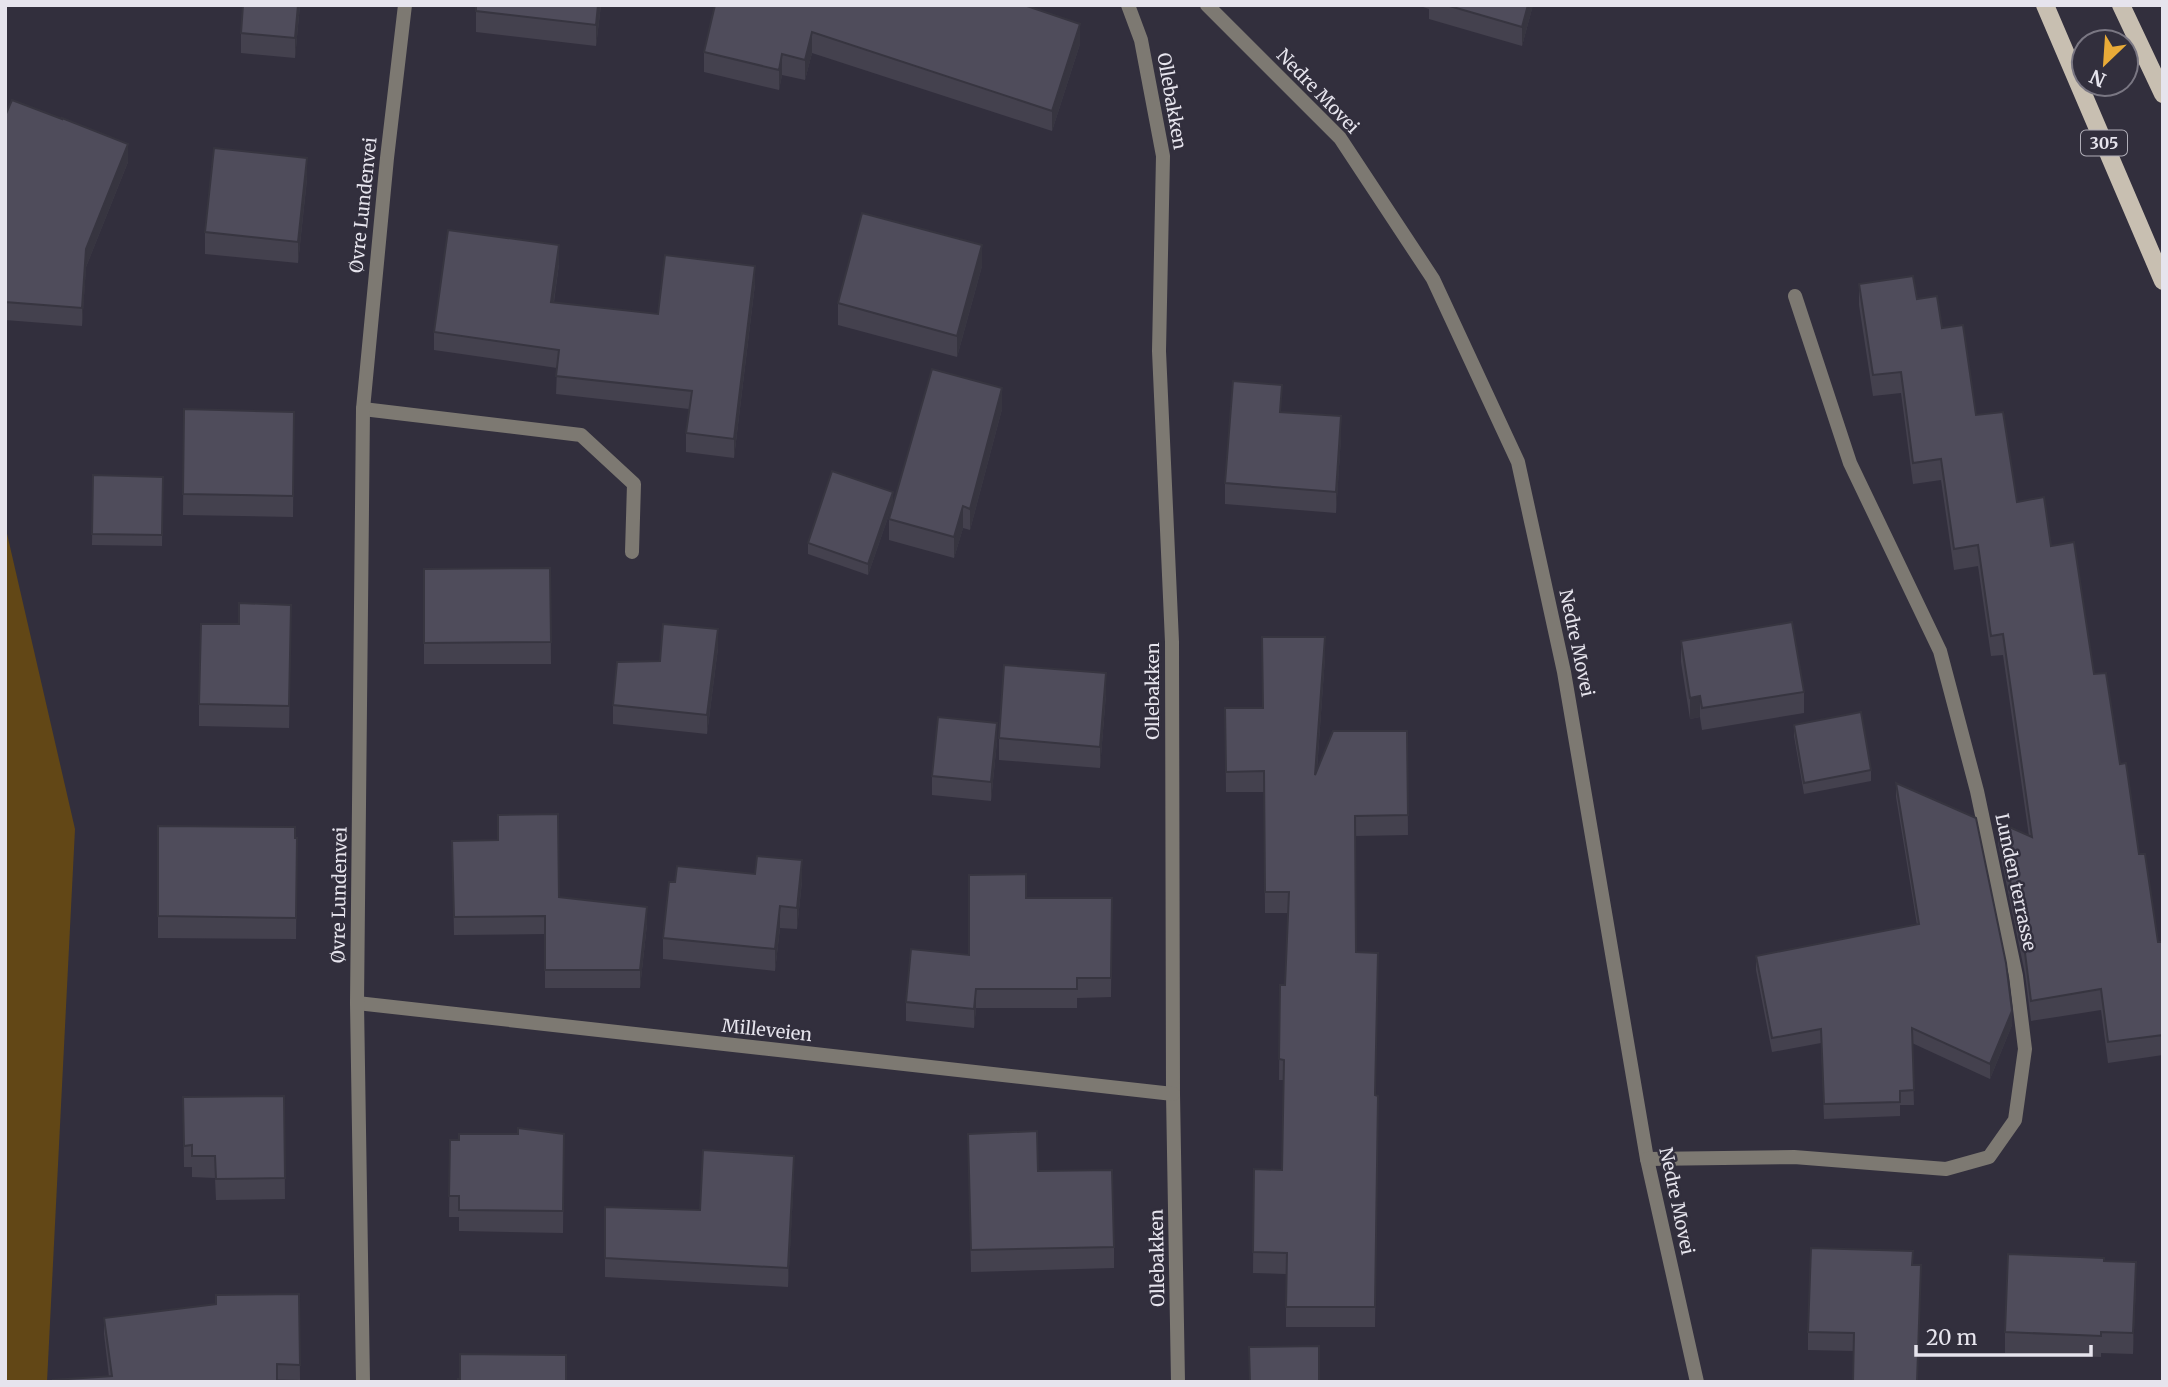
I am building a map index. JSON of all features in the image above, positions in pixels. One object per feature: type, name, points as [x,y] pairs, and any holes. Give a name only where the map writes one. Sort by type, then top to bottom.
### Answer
[{"type":"main road","name":"305","points":[[2045,5],[2163,281]]},
{"type":"main road","points":[[2121,5],[2163,94]]},
{"type":"street","name":"Øvre Lundenvei","points":[[363,1382],[357,1003],[363,409],[405,5]]},
{"type":"street","name":"Ollebakken","points":[[1128,5],[1141,40],[1163,156],[1159,351],[1172,642],[1178,1382]]},
{"type":"street","name":"Nedre Movei","points":[[1207,5],[1340,138],[1433,279],[1518,462],[1564,672],[1647,1160],[1697,1382]]},
{"type":"street","name":"Lunden terrasse","points":[[1647,1160],[1794,1157],[1946,1169],[1989,1157],[2015,1119],[2025,1049],[2016,976],[1977,791],[1940,651],[1850,463],[1795,296]]},
{"type":"street","points":[[363,409],[581,435],[634,484],[632,552]]},
{"type":"street","name":"Milleveien","points":[[357,1003],[1174,1094]]},
{"type":"shaded area","points":[[5,525],[75,829],[47,1382],[5,1382]]},
{"type":"building","points":[[243,5],[298,5],[295,38],[241,33]]},
{"type":"building","points":[[476,5],[598,5],[596,25],[476,11]]},
{"type":"building","points":[[715,5],[1024,5],[1080,24],[1052,111],[812,32],[805,60],[782,54],[779,70],[704,52]]},
{"type":"building","points":[[1446,5],[1528,5],[1522,27]]},
{"type":"building","points":[[12,100],[128,144],[86,249],[82,308],[5,302],[5,116]]},
{"type":"building","points":[[214,148],[307,158],[298,242],[205,232]]},
{"type":"building","points":[[862,213],[982,245],[957,336],[838,303]]},
{"type":"building","points":[[448,230],[559,245],[551,302],[658,314],[665,255],[755,266],[734,439],[686,433],[692,391],[556,376],[559,350],[434,332]]},
{"type":"building","points":[[1913,276],[1917,299],[1937,296],[1942,328],[1963,325],[1976,415],[2003,412],[2017,502],[2044,497],[2051,546],[2074,542],[2094,674],[2106,673],[2120,764],[2126,763],[2139,854],[2145,854],[2158,942],[2162,942],[2163,1035],[2108,1042],[2101,989],[2031,1001],[2025,953],[1998,822],[2032,837],[2003,634],[1991,636],[1978,545],[1954,549],[1941,459],[1913,463],[1901,372],[1873,375],[1859,284]]},
{"type":"building","points":[[932,369],[1002,388],[970,509],[963,506],[954,537],[889,519]]},
{"type":"building","points":[[1233,381],[1282,385],[1280,412],[1341,416],[1336,492],[1225,483]]},
{"type":"building","points":[[184,409],[294,412],[293,496],[183,494]]},
{"type":"building","points":[[832,471],[893,492],[868,564],[808,543]]},
{"type":"building","points":[[93,475],[163,477],[162,535],[92,534]]},
{"type":"building","points":[[550,568],[551,642],[424,643],[424,569]]},
{"type":"building","points":[[239,603],[291,605],[289,706],[199,704],[201,624],[239,624]]},
{"type":"building","points":[[1792,622],[1804,692],[1702,708],[1700,696],[1690,698],[1681,641]]},
{"type":"building","points":[[663,624],[718,629],[707,715],[613,705],[617,662],[660,661]]},
{"type":"building","points":[[1262,637],[1325,637],[1315,775],[1333,731],[1407,731],[1408,815],[1355,816],[1356,952],[1378,953],[1375,1307],[1286,1307],[1287,1253],[1253,1252],[1254,1169],[1282,1170],[1284,1060],[1279,1059],[1280,985],[1285,985],[1289,892],[1265,892],[1264,771],[1226,772],[1225,708],[1263,708]]},
{"type":"building","points":[[1004,665],[1106,673],[1100,747],[999,738]]},
{"type":"building","points":[[1861,712],[1871,770],[1804,783],[1794,725]]},
{"type":"building","points":[[938,717],[997,723],[991,782],[932,776]]},
{"type":"building","points":[[1896,783],[1976,818],[2006,963],[2012,1011],[1990,1064],[1912,1028],[1914,1090],[1900,1091],[1900,1102],[1824,1104],[1821,1029],[1772,1038],[1756,956],[1919,924]]},
{"type":"building","points":[[558,814],[559,897],[647,907],[640,970],[545,970],[545,916],[454,917],[452,841],[498,840],[498,815]]},
{"type":"building","points":[[158,826],[295,827],[296,918],[158,916]]},
{"type":"building","points":[[757,856],[802,860],[797,908],[780,906],[775,949],[663,938],[669,882],[675,882],[677,866],[755,874]]},
{"type":"building","points":[[1026,874],[1026,898],[1112,898],[1111,978],[1077,978],[1077,989],[976,989],[974,1009],[906,1002],[911,949],[969,955],[969,875]]},
{"type":"building","points":[[284,1096],[285,1178],[216,1179],[215,1156],[192,1156],[192,1145],[184,1146],[183,1097]]},
{"type":"building","points":[[518,1128],[564,1134],[563,1211],[459,1210],[459,1196],[449,1196],[450,1140],[459,1140],[459,1134],[518,1134]]},
{"type":"building","points":[[1037,1131],[1038,1171],[1112,1170],[1114,1247],[971,1250],[968,1134]]},
{"type":"building","points":[[703,1150],[794,1156],[788,1268],[605,1258],[605,1207],[700,1210]]},
{"type":"building","points":[[1811,1248],[1913,1251],[1912,1265],[1921,1265],[1917,1382],[1853,1382],[1854,1333],[1808,1332]]},
{"type":"building","points":[[2008,1254],[2136,1262],[2133,1333],[2101,1332],[2101,1336],[2005,1332]]},
{"type":"building","points":[[299,1294],[300,1365],[277,1364],[277,1382],[53,1382],[112,1376],[104,1318],[216,1304],[216,1295]]},
{"type":"building","points":[[1319,1346],[1319,1382],[1250,1382],[1249,1347]]},
{"type":"building","points":[[460,1354],[566,1355],[566,1382],[458,1382]]}]
